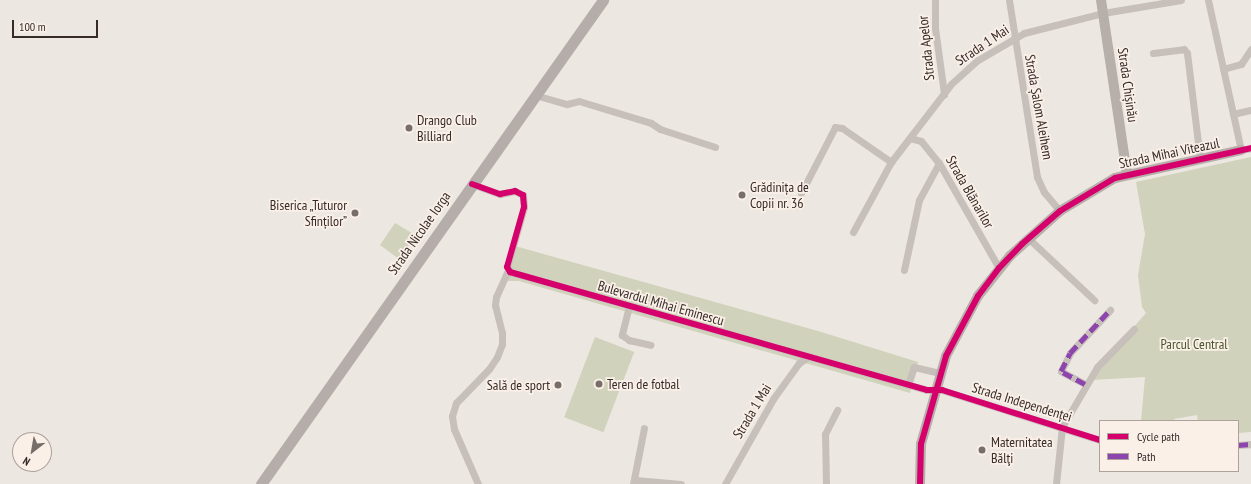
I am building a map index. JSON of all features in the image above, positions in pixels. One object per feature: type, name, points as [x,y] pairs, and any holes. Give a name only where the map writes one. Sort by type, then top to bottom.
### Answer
[{"type":"main road","name":"Strada Nicolae Iorga","points":[[261,484],[603,0]]},
{"type":"street","name":"Strada Apelor","points":[[935,0],[936,28],[944,94]]},
{"type":"street","name":"Strada Șalom Aleihem","points":[[1009,0],[1037,177],[1044,192],[1060,211]]},
{"type":"street","name":"Strada Chișinău","points":[[1101,0],[1127,174]]},
{"type":"street","name":"Strada 1 Mai","points":[[853,232],[891,162],[944,94],[972,64],[1014,37],[1048,26],[1103,13],[1181,0]]},
{"type":"street","points":[[1208,0],[1233,114],[1246,149]]},
{"type":"street","points":[[1153,53],[1184,49],[1187,52],[1200,159]]},
{"type":"street","points":[[1223,69],[1241,64],[1251,49]]},
{"type":"street","points":[[535,95],[567,104],[579,101],[651,123],[660,129],[715,147]]},
{"type":"street","points":[[1233,114],[1251,110]]},
{"type":"street","points":[[801,193],[827,138],[836,126],[891,162]]},
{"type":"street","name":"Strada Blănarilor","points":[[910,138],[921,141],[939,163],[999,268]]},
{"type":"street","name":"Strada Mihai Viteazul","points":[[920,484],[921,444],[940,373],[962,322],[999,268],[1028,238],[1060,211],[1104,183],[1127,174],[1246,149]]},
{"type":"street","points":[[904,270],[919,200],[939,163]]},
{"type":"street","points":[[472,184],[492,192],[503,194],[515,191],[523,195],[524,207],[508,270],[495,301],[502,333],[502,344],[497,357],[489,369],[456,403],[452,416],[454,429],[478,484]]},
{"type":"street","points":[[1028,238],[1094,300]]},
{"type":"street","name":"Bulevardul Mihai Eminescu","points":[[508,270],[908,385],[927,390],[936,389]]},
{"type":"street","points":[[629,306],[622,335],[628,340],[650,345]]},
{"type":"street","points":[[1085,384],[1061,372],[1070,353],[1110,310]]},
{"type":"street","points":[[1056,484],[1062,427],[1085,384],[1097,367],[1134,329]]},
{"type":"street","name":"Strada 1 Mai","points":[[725,484],[773,400],[799,363],[808,357]]},
{"type":"street","points":[[908,385],[914,368],[940,373]]},
{"type":"street","name":"Strada Independenței","points":[[936,389],[1099,440]]},
{"type":"street","points":[[826,484],[825,434],[837,410]]},
{"type":"street","points":[[644,428],[634,482],[681,484]]},
{"type":"street","points":[[1239,445],[1251,444]]},
{"type":"green space","name":"Parcul Central","points":[[1251,157],[1251,432],[1239,433],[1239,420],[1198,420],[1197,415],[1174,420],[1141,420],[1145,377],[1092,380],[1095,371],[1146,313],[1142,307],[1138,275],[1145,234],[1136,182]]},
{"type":"green space","points":[[395,223],[415,235],[407,248],[413,252],[408,259],[403,253],[399,259],[380,245]]},
{"type":"green space","points":[[515,246],[818,331],[918,362],[910,393],[519,281],[506,281]]},
{"type":"green space","name":"Teren de fotbal","points":[[595,337],[634,352],[603,432],[564,417]]},
{"type":"marked path","points":[[1085,384],[1061,371],[1070,353],[1110,310]]},
{"type":"marked path","points":[[1239,445],[1251,444]]},
{"type":"cycle path","points":[[920,484],[921,444],[946,356],[978,296],[999,268],[1022,244],[1060,211],[1115,178],[1251,148]]},
{"type":"cycle path","points":[[472,184],[500,194],[515,191],[523,195],[524,207],[507,267],[510,272],[927,390],[942,390],[1099,440]]},
{"type":"place","name":"Drango Club Billiard","points":[[409,128]]},
{"type":"place","name":"Grădinița de Copii nr. 36","points":[[742,195]]},
{"type":"place","name":"Biserica „Tuturor Sfinților”","points":[[355,213]]},
{"type":"place","name":"Teren de fotbal","points":[[599,384]]},
{"type":"place","name":"Sală de sport","points":[[558,385]]},
{"type":"place","name":"Maternitatea Bălţi","points":[[982,450]]}]
